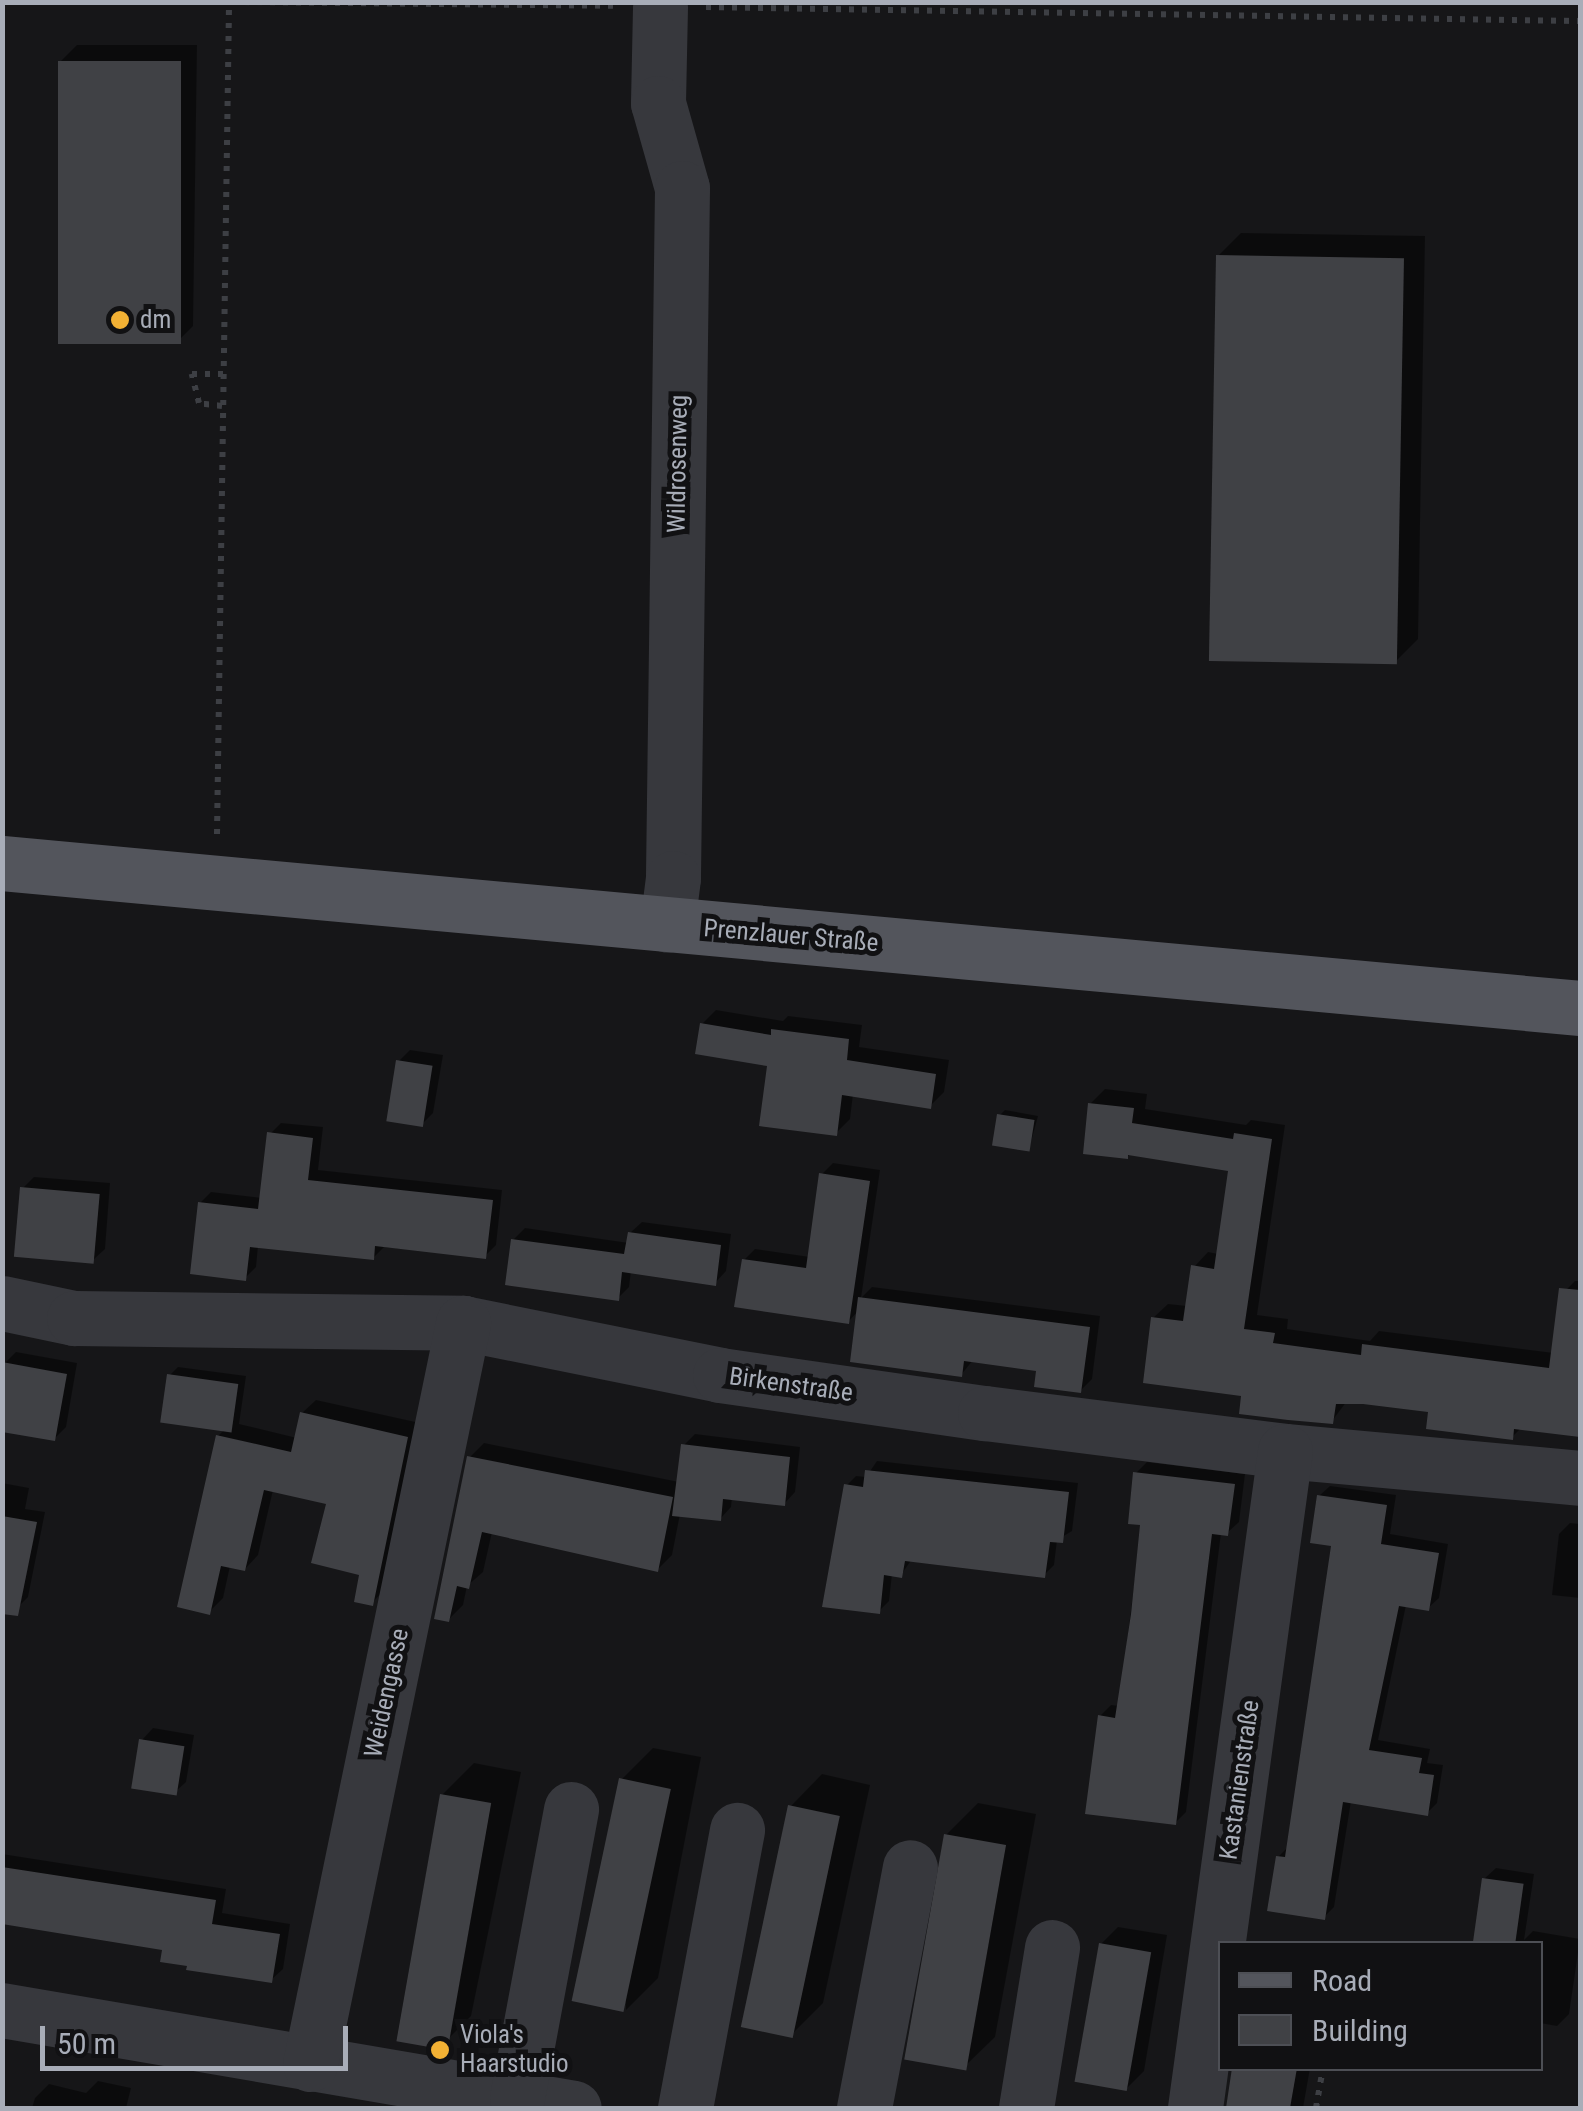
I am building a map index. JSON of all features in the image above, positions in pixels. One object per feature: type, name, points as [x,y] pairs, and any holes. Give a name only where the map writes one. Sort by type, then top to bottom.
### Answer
[{"type":"main road","name":"Prenzlauer Straße","points":[[2,863],[1580,1008]]},
{"type":"street","name":"Wildrosenweg","points":[[660,7],[658,103],[682,188],[673,858],[667,925]]},
{"type":"street","name":"Birkenstraße","points":[[2,1304],[74,1318],[464,1323],[720,1375],[1285,1451],[1580,1478]]},
{"type":"street","name":"Weidengasse","points":[[310,2064],[464,1323]]},
{"type":"street","name":"Kastanienstraße","points":[[1195,2108],[1285,1451]]},
{"type":"street","points":[[493,2100],[571,1809]]},
{"type":"street","points":[[685,2108],[738,1830]]},
{"type":"street","points":[[864,2108],[910,1867]]},
{"type":"street","points":[[1026,2108],[1052,1947]]},
{"type":"street","points":[[2,2010],[493,2100],[574,2108]]},
{"type":"path","points":[[217,834],[229,2]]},
{"type":"path","points":[[244,2],[1580,21]]},
{"type":"path","points":[[1214,2],[1214,16]]},
{"type":"path","points":[[222,406],[199,403],[192,374],[223,374]]},
{"type":"path","points":[[1316,2108],[1322,2071]]},
{"type":"building","points":[[58,61],[181,61],[181,344],[58,344]]},
{"type":"building","points":[[1216,255],[1404,258],[1397,664],[1209,661]]},
{"type":"building","points":[[700,1023],[771,1035],[771,1029],[849,1039],[847,1060],[936,1074],[931,1109],[842,1095],[837,1136],[759,1126],[767,1066],[695,1054]]},
{"type":"building","points":[[396,1060],[433,1066],[423,1127],[386,1121]]},
{"type":"building","points":[[1088,1103],[1134,1108],[1132,1123],[1233,1139],[1234,1133],[1272,1139],[1244,1329],[1275,1333],[1273,1343],[1361,1355],[1362,1344],[1549,1368],[1559,1288],[1580,1290],[1580,1437],[1514,1429],[1513,1440],[1426,1429],[1428,1412],[1363,1404],[1336,1404],[1333,1424],[1239,1414],[1241,1396],[1143,1383],[1151,1317],[1183,1321],[1191,1265],[1214,1269],[1228,1171],[1128,1155],[1128,1159],[1083,1154]]},
{"type":"building","points":[[997,1114],[1035,1120],[1030,1152],[992,1146]]},
{"type":"building","points":[[267,1132],[313,1138],[308,1180],[493,1200],[486,1259],[375,1246],[374,1260],[250,1247],[246,1281],[190,1274],[198,1202],[258,1209]]},
{"type":"building","points":[[819,1173],[870,1181],[849,1324],[734,1307],[742,1259],[806,1268]]},
{"type":"building","points":[[20,1187],[100,1194],[94,1264],[14,1257]]},
{"type":"building","points":[[628,1232],[721,1245],[716,1286],[622,1272],[619,1301],[505,1285],[511,1239],[624,1254]]},
{"type":"building","points":[[858,1297],[1090,1327],[1081,1393],[1034,1387],[1036,1371],[964,1361],[962,1377],[850,1362]]},
{"type":"building","points":[[2,1362],[67,1374],[55,1441],[2,1432]]},
{"type":"building","points":[[167,1374],[238,1384],[231,1433],[160,1423]]},
{"type":"building","points":[[300,1412],[408,1437],[373,1606],[354,1602],[359,1575],[311,1563],[326,1504],[264,1490],[245,1571],[221,1566],[210,1615],[177,1607],[216,1435],[291,1452]]},
{"type":"building","points":[[681,1444],[790,1457],[785,1506],[723,1499],[721,1521],[672,1516]]},
{"type":"building","points":[[467,1456],[673,1497],[658,1572],[482,1532],[469,1589],[457,1586],[449,1622],[434,1619]]},
{"type":"building","points":[[865,1470],[1069,1492],[1063,1543],[1050,1542],[1045,1578],[905,1561],[902,1578],[884,1575],[880,1614],[822,1607],[844,1484],[863,1487]]},
{"type":"building","points":[[1133,1472],[1235,1484],[1228,1536],[1212,1534],[1176,1825],[1085,1814],[1098,1715],[1115,1718],[1131,1614],[1140,1525],[1128,1524]]},
{"type":"building","points":[[1317,1495],[1387,1505],[1381,1544],[1439,1553],[1429,1611],[1399,1606],[1369,1750],[1422,1758],[1419,1773],[1434,1775],[1428,1816],[1343,1802],[1325,1920],[1267,1911],[1276,1856],[1285,1857],[1331,1546],[1310,1543]]},
{"type":"building","points":[[2,1516],[37,1522],[18,1616],[2,1614]]},
{"type":"building","points":[[139,1739],[184,1746],[177,1796],[131,1788]]},
{"type":"building","points":[[619,1778],[671,1789],[623,2012],[572,2001]]},
{"type":"building","points":[[440,1794],[491,1803],[448,2050],[396,2041]]},
{"type":"building","points":[[788,1805],[840,1816],[793,2038],[741,2027]]},
{"type":"building","points":[[944,1834],[1006,1845],[966,2070],[904,2060]]},
{"type":"building","points":[[2,1867],[216,1900],[212,1924],[280,1934],[272,1983],[186,1970],[187,1966],[160,1962],[162,1950],[2,1924]]},
{"type":"building","points":[[1482,1878],[1524,1884],[1516,1941],[1473,1941]]},
{"type":"building","points":[[1099,1943],[1151,1952],[1127,2091],[1075,2082]]},
{"type":"building","points":[[1232,2071],[1296,2071],[1290,2108],[1226,2108]]},
{"type":"place","name":"dm","points":[[120,320]]},
{"type":"place","name":"Viola's Haarstudio","points":[[440,2050]]}]
